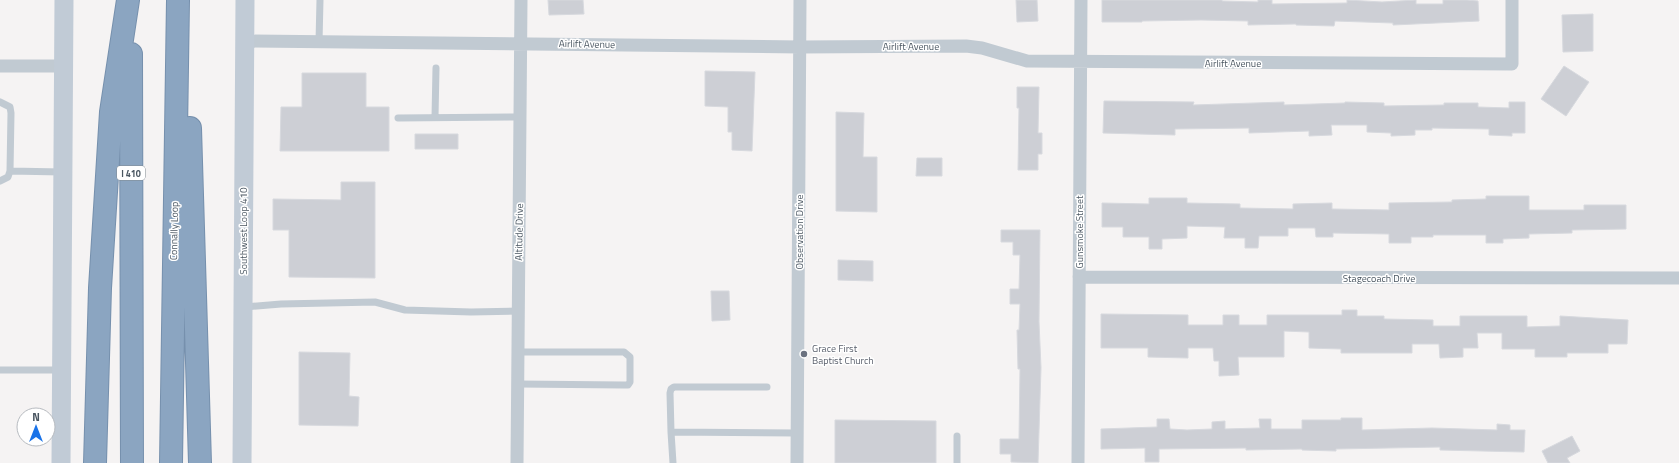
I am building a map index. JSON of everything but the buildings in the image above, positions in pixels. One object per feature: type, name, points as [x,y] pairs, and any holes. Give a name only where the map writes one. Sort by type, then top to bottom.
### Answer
[{"type":"highway","points":[[95,463],[100,288],[111,112],[129,0]]},
{"type":"highway","name":"I 410","points":[[129,0],[132,463]]},
{"type":"highway","name":"Connally Loop","points":[[171,463],[178,0]]},
{"type":"highway","points":[[178,60],[189,106],[200,463]]},
{"type":"main road","points":[[61,463],[64,0]]},
{"type":"main road","name":"Southwest Loop 410","points":[[242,463],[244,0]]},
{"type":"street","name":"Altitude Drive","points":[[517,463],[521,0]]},
{"type":"street","name":"Observation Drive","points":[[797,463],[800,0]]},
{"type":"street","name":"Gunsmoke Street","points":[[1078,463],[1081,0]]},
{"type":"street","name":"Airlift Avenue","points":[[244,41],[800,47],[966,46],[982,48],[1028,61],[1080,63],[1512,64],[1512,0]]},
{"type":"street","points":[[0,66],[63,66]]},
{"type":"street","name":"Stagecoach Drive","points":[[1079,277],[1679,278]]},
{"type":"lane","points":[[319,42],[320,0]]},
{"type":"lane","points":[[435,117],[436,68]]},
{"type":"lane","points":[[0,102],[10,107],[11,113],[10,171],[8,177],[0,181]]},
{"type":"lane","points":[[398,118],[521,116]]},
{"type":"lane","points":[[10,171],[63,172]]},
{"type":"lane","points":[[242,307],[281,304],[375,302],[405,310],[471,312],[518,311]]},
{"type":"lane","points":[[518,352],[624,352],[630,357],[630,382],[628,385],[518,384]]},
{"type":"lane","points":[[0,370],[62,370]]},
{"type":"lane","points":[[672,463],[671,389],[674,387],[767,387]]},
{"type":"lane","points":[[671,432],[798,433]]},
{"type":"lane","points":[[957,436],[957,463]]},
{"type":"place","name":"Grace First Baptist Church","points":[[804,354]]}]
